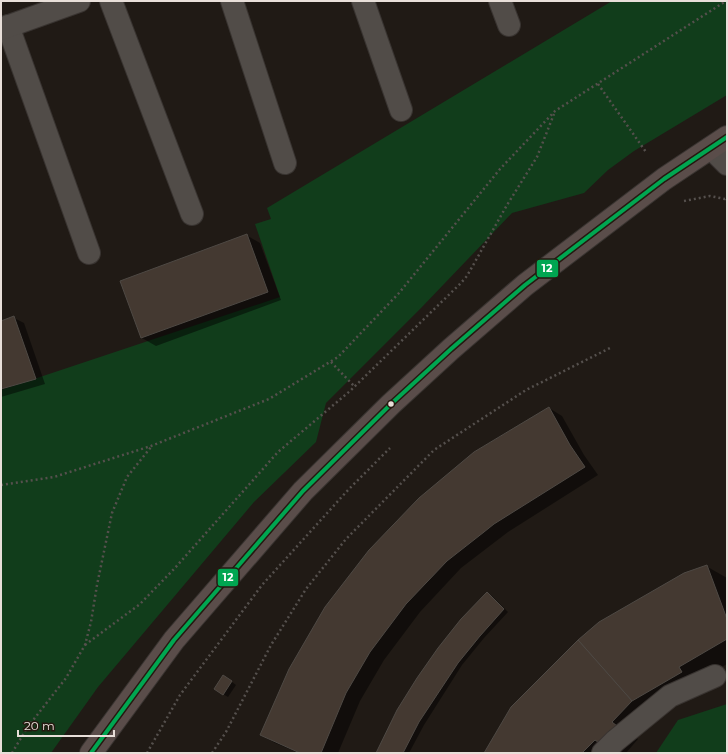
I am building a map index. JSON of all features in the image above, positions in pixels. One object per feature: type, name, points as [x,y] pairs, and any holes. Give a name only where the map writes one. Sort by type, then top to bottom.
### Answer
[{"type":"main road","points":[[91,753],[174,640],[303,491],[391,404],[525,285],[664,179],[719,142]]},
{"type":"street","points":[[79,1],[5,28],[89,253]]},
{"type":"street","points":[[111,1],[192,214]]},
{"type":"street","points":[[232,1],[285,163]]},
{"type":"street","points":[[363,1],[401,110]]},
{"type":"street","points":[[500,1],[509,25]]},
{"type":"street","points":[[719,142],[727,164]]},
{"type":"street","points":[[602,753],[670,696],[715,676]]},
{"type":"path","points":[[1,485],[54,478],[151,446],[269,399],[331,362],[338,357],[399,294],[500,170],[555,111],[726,1]]},
{"type":"path","points":[[598,84],[646,152]]},
{"type":"path","points":[[85,645],[140,604],[278,452],[350,391],[460,284],[467,276],[507,204],[537,157],[555,111]]},
{"type":"path","points":[[681,202],[710,196],[724,199],[727,197]]},
{"type":"path","points":[[212,753],[226,732],[271,645],[306,589],[346,539],[434,450],[526,390],[612,347]]},
{"type":"path","points":[[331,362],[354,386]]},
{"type":"path","points":[[12,753],[27,728],[66,678],[85,645],[91,622],[96,584],[112,513],[127,477],[151,446]]},
{"type":"path","points":[[147,753],[180,695],[262,585],[348,490],[391,447]]},
{"type":"green space","points":[[612,1],[727,1],[727,95],[634,151],[608,170],[584,193],[512,213],[422,307],[326,403],[316,442],[254,502],[98,687],[51,753],[1,753],[1,390],[280,297],[255,224],[271,219],[267,208]]},
{"type":"green space","points":[[727,704],[727,753],[656,753],[678,720]]},
{"type":"building","points":[[247,234],[268,292],[141,338],[120,281]]},
{"type":"building","points":[[14,316],[36,379],[1,389],[1,321]]},
{"type":"building","points":[[549,407],[570,445],[585,467],[494,524],[447,561],[406,604],[370,652],[346,693],[321,753],[300,753],[260,735],[289,669],[325,607],[369,550],[419,498],[474,452]]},
{"type":"building","points":[[707,565],[727,619],[727,639],[679,667],[682,672],[632,701],[578,640],[599,622],[684,573]]},
{"type":"building","points":[[487,592],[504,609],[458,663],[419,722],[403,753],[376,753],[397,710],[417,678],[461,619]]},
{"type":"building","points":[[578,640],[632,701],[612,722],[617,726],[602,745],[595,740],[582,753],[484,753],[511,707]]},
{"type":"building","points":[[223,675],[232,681],[223,695],[214,689]]},
{"type":"transit line","name":"12","points":[[91,753],[174,640],[303,491],[391,404],[451,349],[525,285],[664,179],[727,137]]}]
